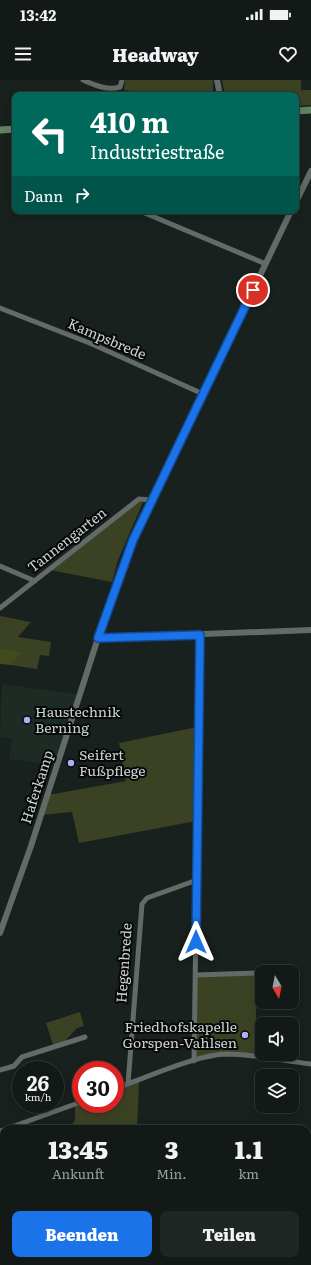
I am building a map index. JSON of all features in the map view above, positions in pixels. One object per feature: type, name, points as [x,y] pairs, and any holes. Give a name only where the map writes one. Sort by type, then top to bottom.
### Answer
[{"type":"main road","points":[[299,111],[310,110]]},
{"type":"main road","points":[[0,130],[12,129]]},
{"type":"street","points":[[83,80],[101,88],[120,87],[122,80]]},
{"type":"street","points":[[217,80],[219,92]]},
{"type":"street","points":[[217,92],[218,88]]},
{"type":"street","points":[[299,196],[311,171]]},
{"type":"street","points":[[147,214],[266,264]]},
{"type":"street","name":"Haferkamp","points":[[0,933],[31,846],[98,638],[127,554],[290,214]]},
{"type":"street","name":"Kampsbrede","points":[[0,308],[92,344],[203,394]]},
{"type":"street","name":"Tannengarten","points":[[0,608],[139,499],[152,500]]},
{"type":"street","points":[[0,566],[35,581]]},
{"type":"street","points":[[98,638],[311,630]]},
{"type":"street","points":[[194,1060],[200,635]]},
{"type":"street","name":"Hegenbrede","points":[[128,1084],[142,904],[147,898],[197,880]]},
{"type":"street","points":[[196,976],[255,973]]},
{"type":"street","points":[[0,1070],[14,1066],[22,1057],[85,1037]]},
{"type":"street","points":[[124,1086],[194,1060],[226,1054],[311,1064]]},
{"type":"street","points":[[16,1125],[72,1105]]},
{"type":"shaded area","points":[[2,684],[77,694],[56,765],[9,759],[12,738],[0,737]]},
{"type":"green space","points":[[125,80],[213,80],[213,92],[139,92],[124,90]]},
{"type":"green space","points":[[222,80],[301,80],[301,90],[311,90],[311,105],[299,106],[299,92],[224,92]]},
{"type":"green space","points":[[137,502],[143,502],[118,560],[112,582],[50,570]]},
{"type":"green space","points":[[0,616],[31,622],[18,637],[51,642],[49,656],[40,655],[37,669],[11,665],[21,652],[0,648]]},
{"type":"green space","points":[[0,648],[22,652],[11,665],[0,664]]},
{"type":"green space","points":[[197,727],[196,821],[79,843],[72,812],[41,815],[48,795],[126,781],[119,743]]},
{"type":"green space","points":[[255,973],[255,1056],[238,1054],[196,1059],[197,976]]},
{"type":"green space","points":[[80,1012],[84,1026],[77,1028],[65,1041],[53,1045],[46,1023]]},
{"type":"green space","points":[[139,1082],[137,1125],[72,1125],[75,1120],[75,1113],[124,1113],[124,1088]]},
{"type":"place","name":"Haustechnik Berning","points":[[27,720]]},
{"type":"place","name":"Seifert Fußpflege","points":[[71,763]]},
{"type":"place","name":"Friedhofskapelle Gorspen-Vahlsen","points":[[245,1035]]},
{"type":"route","points":[[196,942],[200,635],[106,639],[98,638],[124,561],[133,540],[253,290]]}]
